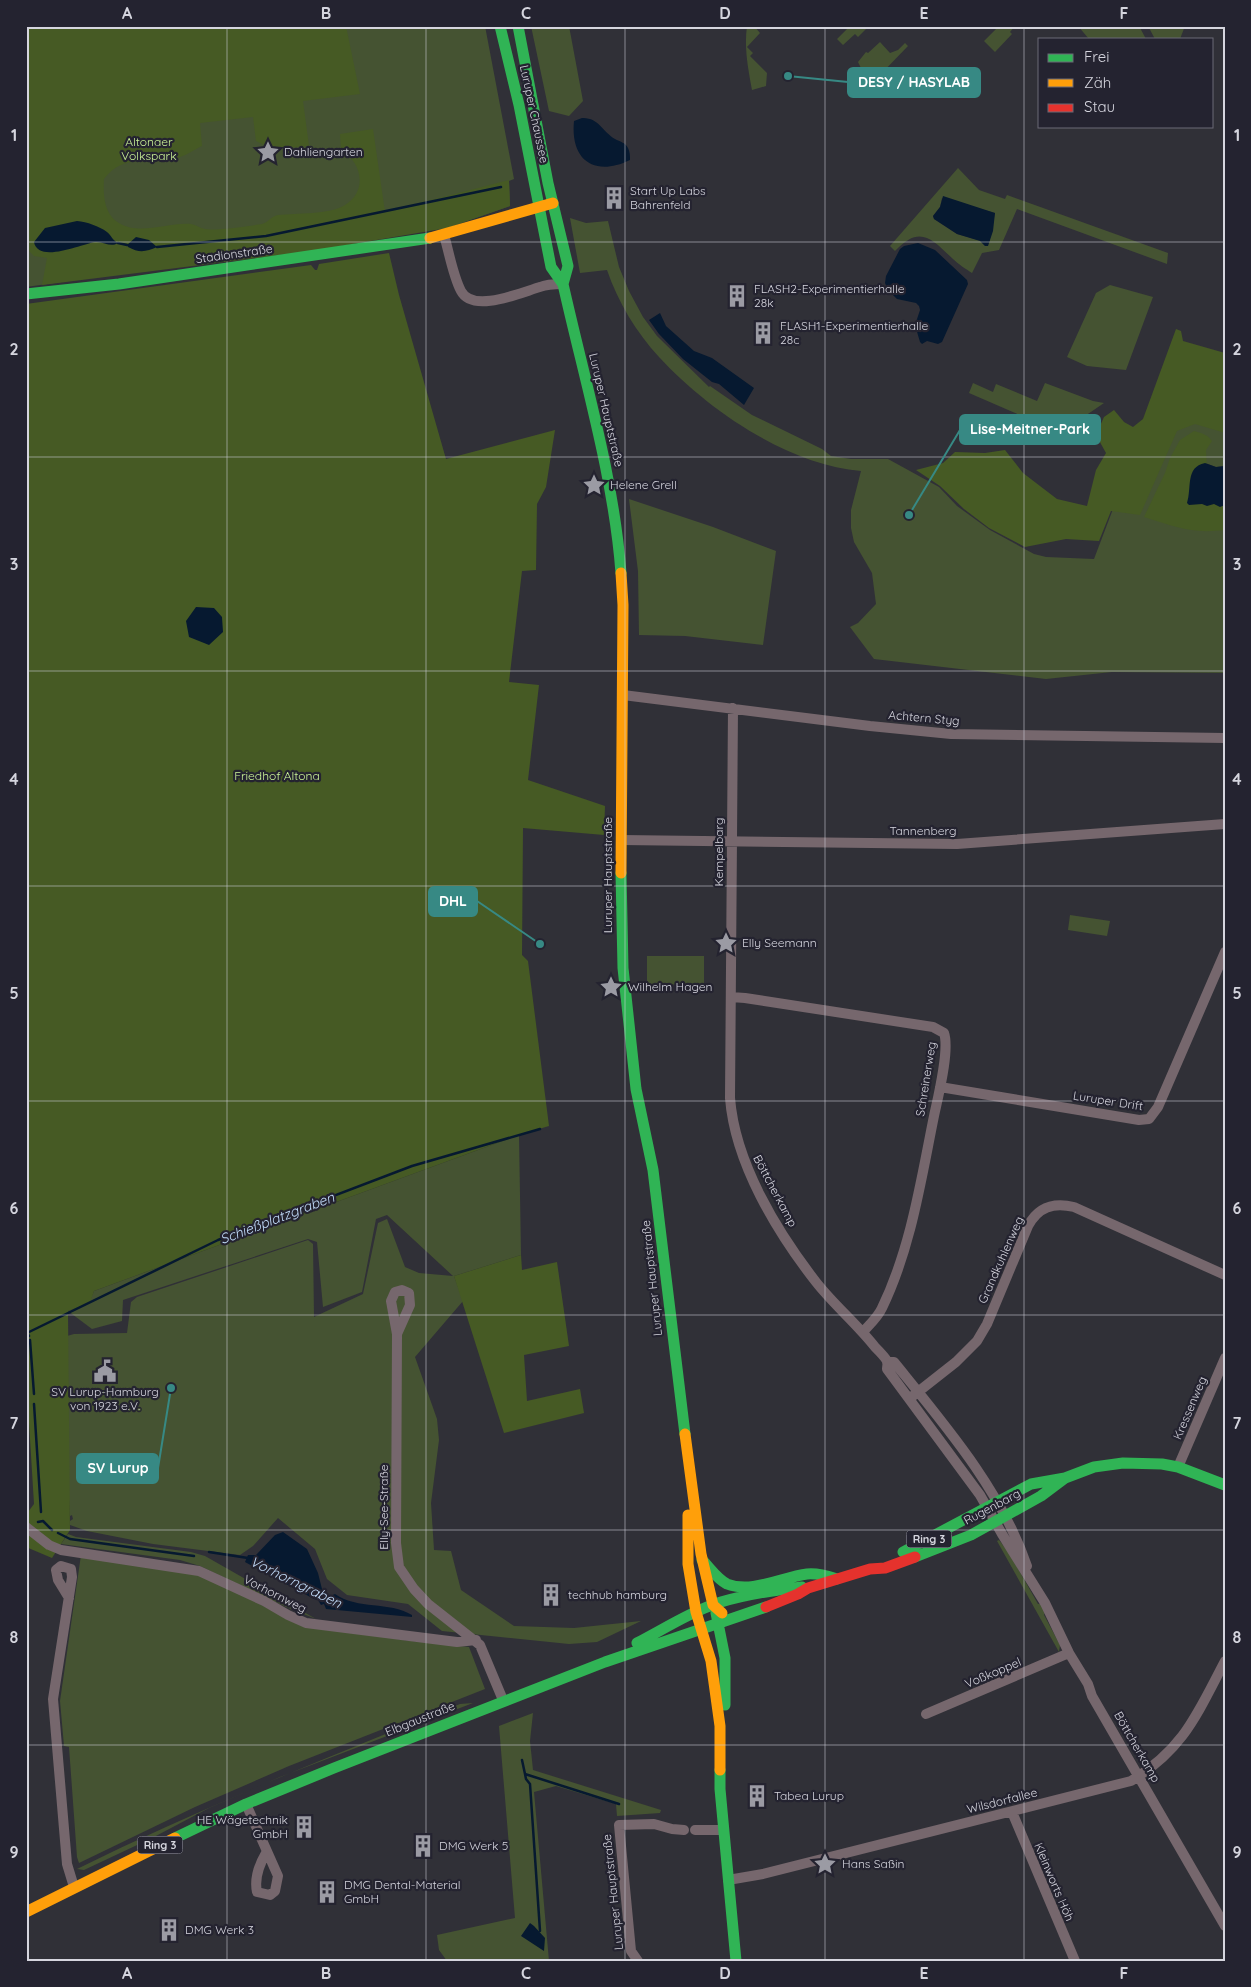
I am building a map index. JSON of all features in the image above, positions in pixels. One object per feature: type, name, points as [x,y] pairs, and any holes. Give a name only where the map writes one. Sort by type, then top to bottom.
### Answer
[{"type":"main road","name":"Luruper Chaussee","points":[[500,26],[519,105],[538,208]]},
{"type":"main road","name":"Luruper Chaussee","points":[[518,26],[530,97],[553,203]]},
{"type":"main road","name":"Stadionstraße","points":[[26,294],[119,284],[411,242],[444,235],[553,203]]},
{"type":"main road","name":"Luruper Hauptstraße","points":[[553,203],[568,266],[563,284]]},
{"type":"main road","name":"Luruper Hauptstraße","points":[[538,208],[551,267],[563,284],[604,462],[619,548],[623,605],[621,840],[623,968],[636,1089],[653,1170],[702,1560],[713,1605],[709,1628],[711,1661],[720,1726]]},
{"type":"main road","name":"Rugenbarg","points":[[870,1569],[882,1560],[916,1546],[1032,1484],[1065,1478],[1086,1469],[1114,1464],[1152,1464],[1178,1467],[1225,1485]]},
{"type":"main road","name":"Luruper Hauptstraße","points":[[690,1468],[688,1490],[688,1573],[691,1596],[709,1628],[723,1645],[726,1693],[720,1726],[719,1761],[723,1830],[736,1961]]},
{"type":"main road","name":"Rugenbarg","points":[[709,1628],[732,1617],[782,1601],[808,1588],[870,1569],[885,1568],[971,1534],[1041,1496],[1065,1478]]},
{"type":"main road","points":[[702,1560],[720,1579],[732,1586],[747,1586],[808,1574],[820,1574],[837,1579]]},
{"type":"main road","name":"Rugenbarg","points":[[698,1611],[713,1605],[766,1591],[796,1587],[808,1588]]},
{"type":"main road","points":[[698,1611],[706,1602],[709,1592]]},
{"type":"main road","points":[[713,1605],[721,1613],[732,1617]]},
{"type":"main road","name":"Elbgaustraße","points":[[605,1662],[698,1611]]},
{"type":"main road","points":[[683,1618],[709,1628]]},
{"type":"main road","name":"Elbgaustraße","points":[[26,1912],[246,1804],[503,1700],[605,1662],[709,1628]]},
{"type":"street","points":[[444,235],[460,290],[470,300],[484,301],[526,292],[538,287],[563,284]]},
{"type":"street","name":"Achtern Styg","points":[[623,694],[870,726],[951,734],[1225,738]]},
{"type":"street","name":"Kempelbarg","points":[[731,997],[731,842],[734,708]]},
{"type":"street","name":"Tannenberg","points":[[621,840],[957,844],[1225,824]]},
{"type":"street","name":"Luruper Drift","points":[[940,1087],[1139,1120],[1149,1120],[1158,1107],[1225,952]]},
{"type":"street","name":"Böttcherkamp","points":[[731,997],[731,1114],[737,1142],[747,1168],[776,1222],[803,1264],[829,1298],[863,1332],[887,1362],[887,1369],[980,1495],[1032,1579],[1099,1708],[1225,1926]]},
{"type":"street","name":"Schreinerweg","points":[[731,997],[754,999],[940,1029],[946,1038],[940,1087],[920,1185],[904,1250],[882,1307],[874,1321],[863,1332]]},
{"type":"street","name":"Grandkuhlenweg","points":[[909,1399],[956,1362],[977,1341],[1032,1218],[1046,1207],[1055,1205],[1074,1207],[1225,1275]]},
{"type":"street","name":"Elly-See-Straße","points":[[398,1334],[396,1554],[400,1568],[414,1589],[435,1610],[476,1640],[482,1649],[503,1700]]},
{"type":"street","name":"Kressenweg","points":[[1178,1467],[1225,1358]]},
{"type":"street","name":"Böttcherkamp","points":[[887,1362],[894,1362],[918,1392],[998,1502],[1016,1534],[1032,1579]]},
{"type":"street","name":"Vorhornweg","points":[[26,1527],[49,1545],[67,1551],[199,1571],[264,1600],[296,1620],[315,1626],[457,1642],[476,1640]]},
{"type":"street","points":[[67,1551],[65,1566],[58,1567],[55,1573],[69,1598],[53,1699],[67,1864],[74,1887]]},
{"type":"street","name":"Voßkoppel","points":[[926,1714],[1070,1653]]},
{"type":"street","name":"Wilsdorfallee","points":[[728,1880],[763,1874],[1131,1781],[1140,1776],[1177,1745],[1196,1716],[1225,1661]]},
{"type":"street","points":[[246,1804],[266,1853]]},
{"type":"street","name":"Kleinworts Höh","points":[[1012,1812],[1075,1961]]},
{"type":"street","name":"Luruper Hauptstraße","points":[[638,1961],[631,1951],[619,1826],[654,1824],[684,1830]]},
{"type":"street","points":[[695,1830],[723,1830]]},
{"type":"green space","name":"Altonaer Volkspark","points":[[26,26],[485,26],[514,179],[509,181],[510,206],[447,228],[26,287]]},
{"type":"green space","name":"Altonaer Volkspark","points":[[26,26],[346,26],[360,94],[303,101],[309,146],[272,149],[256,141],[253,117],[200,123],[202,146],[177,158],[138,161],[120,165],[104,179],[104,198],[107,209],[114,219],[127,227],[145,229],[191,224],[205,229],[224,229],[262,224],[278,215],[322,212],[338,208],[345,205],[357,192],[360,177],[354,162],[341,150],[340,134],[373,129],[385,212],[509,180],[510,206],[447,228],[312,251],[42,285],[47,258],[34,256],[26,248]]},
{"type":"green space","points":[[531,26],[569,26],[583,101],[569,116],[549,111]]},
{"type":"green space","points":[[747,26],[754,26],[760,33],[747,47],[753,53],[750,56],[767,73],[766,86],[752,90],[746,50]]},
{"type":"green space","points":[[850,26],[869,26],[858,37],[855,34],[843,45],[837,39]]},
{"type":"green space","points":[[999,26],[1015,26],[1010,32],[1012,34],[995,52],[984,41]]},
{"type":"green space","points":[[1078,26],[1139,26],[1145,38],[1088,38]]},
{"type":"green space","points":[[1148,26],[1185,26],[1180,38],[1154,38]]},
{"type":"green space","points":[[880,42],[890,53],[898,50],[905,43],[908,46],[878,77],[862,70],[858,62],[866,52],[868,53]]},
{"type":"green space","points":[[889,69],[908,88],[914,82],[921,89],[912,98],[900,96],[880,78]]},
{"type":"green space","points":[[958,168],[979,190],[1005,199],[1007,195],[1168,253],[1167,264],[1017,209],[999,250],[982,253],[972,273],[926,237],[912,238],[895,251],[890,246]],"holes":[[[942,198],[995,213],[989,243],[957,234],[934,219],[933,216],[940,207]]]},
{"type":"green space","points":[[570,218],[586,223],[608,221],[619,267],[643,317],[657,336],[709,387],[752,415],[822,449],[831,456],[851,459],[888,459],[939,487],[957,506],[990,530],[1034,554],[1046,557],[1094,559],[1140,438],[1225,373],[1225,466],[1216,467],[1205,463],[1225,505],[1225,673],[1112,672],[1046,679],[874,659],[850,627],[858,623],[876,604],[872,573],[854,542],[851,528],[851,510],[861,471],[833,467],[778,446],[751,432],[725,415],[679,377],[659,357],[628,316],[607,270],[580,273]]},
{"type":"green space","name":"Friedhof Altona","points":[[389,253],[399,295],[446,459],[555,430],[546,487],[537,504],[536,570],[522,571],[509,682],[539,685],[528,780],[605,806],[604,835],[523,828],[522,955],[528,961],[549,1126],[519,1135],[94,1291],[90,1303],[68,1311],[70,1530],[52,1558],[26,1547],[26,1512],[34,1504],[26,1374],[26,304],[311,265],[317,270],[319,264]]},
{"type":"green space","points":[[1110,285],[1153,297],[1126,370],[1087,366],[1067,357],[1096,293]]},
{"type":"green space","points":[[1176,329],[1181,331],[1183,341],[1225,353],[1225,433],[1195,424],[1177,431],[1140,515],[1111,511],[1099,541],[1066,539],[1025,547],[989,528],[964,509],[940,486],[916,470],[943,463],[955,452],[985,453],[1005,450],[1023,473],[1057,499],[1087,506],[1096,470],[1106,453],[1096,435],[1104,417],[1114,410],[1124,422],[1133,427],[1143,419]]},
{"type":"green space","points":[[973,383],[993,392],[996,384],[1037,401],[1045,383],[1093,401],[1104,403],[1085,416],[1058,424],[1038,423],[969,393]]},
{"type":"green space","points":[[1194,431],[1206,435],[1212,441],[1206,450],[1207,472],[1225,493],[1225,530],[1193,530],[1175,527],[1144,517],[1180,440]]},
{"type":"green space","points":[[629,499],[713,527],[776,551],[763,645],[685,636],[639,635],[638,571]]},
{"type":"green space","points":[[1070,915],[1110,921],[1107,936],[1068,930]]},
{"type":"green space","points":[[647,956],[704,956],[704,985],[647,984]]},
{"type":"green space","points":[[519,1135],[521,1255],[454,1276],[463,1301],[415,1357],[437,1419],[439,1440],[431,1503],[434,1550],[451,1551],[461,1590],[514,1626],[574,1628],[641,1621],[597,1642],[569,1644],[442,1631],[408,1604],[347,1595],[327,1579],[315,1549],[278,1518],[253,1546],[240,1555],[153,1544],[87,1531],[70,1525],[70,1521],[73,1519],[72,1515],[70,1516],[60,1338],[74,1334],[127,1333],[131,1302],[137,1297],[308,1240],[313,1244],[314,1317],[363,1294],[378,1223],[387,1219],[405,1267],[419,1273],[453,1276],[387,1215],[376,1219],[362,1292],[323,1307],[317,1242],[308,1239],[123,1300],[122,1321],[92,1329],[68,1311],[89,1303],[94,1291]]},
{"type":"green space","points":[[521,1255],[522,1270],[557,1262],[569,1346],[524,1355],[527,1401],[580,1389],[584,1413],[504,1433],[454,1276]]},
{"type":"green space","points":[[68,1534],[76,1537],[191,1552],[205,1556],[316,1619],[286,1607],[200,1566],[180,1560],[61,1544]]},
{"type":"green space","points":[[999,1540],[1009,1553],[1038,1604],[1043,1604],[1046,1610],[1044,1615],[1060,1645],[1059,1652],[997,1541]]},
{"type":"green space","points":[[81,1555],[200,1572],[291,1621],[403,1640],[469,1647],[485,1689],[289,1766],[195,1807],[79,1863],[69,1747],[64,1746],[60,1701]]},
{"type":"green space","points":[[473,1703],[290,1773],[460,1704]]},
{"type":"green space","points":[[533,1713],[530,1741],[533,1770],[661,1810],[660,1813],[617,1816],[616,1804],[556,1786],[534,1792],[549,1961],[447,1961],[439,1950],[437,1935],[515,1918],[499,1726]]},
{"type":"green space","points":[[258,1786],[84,1870],[77,1869],[171,1824]]},
{"type":"water","points":[[588,118],[596,122],[611,136],[625,144],[629,151],[630,160],[606,167],[596,166],[587,162],[576,146],[574,135],[574,121]]},
{"type":"water","points":[[943,196],[995,213],[993,231],[988,246],[985,246],[980,241],[957,234],[934,219],[933,216],[940,207]]},
{"type":"water","points":[[77,221],[89,223],[100,228],[118,243],[110,245],[95,242],[52,252],[43,252],[37,248],[34,242],[45,228]]},
{"type":"water","points":[[136,237],[149,240],[157,247],[142,251],[128,247],[127,245]]},
{"type":"water","points":[[918,243],[935,250],[967,280],[968,284],[942,342],[938,344],[927,341],[922,344],[920,342],[915,325],[920,310],[919,306],[916,303],[897,299],[888,290],[885,283],[886,276],[900,249],[904,246]]},
{"type":"water","points":[[660,313],[666,326],[694,351],[712,358],[754,388],[744,405],[719,384],[712,382],[683,359],[659,334],[649,320]]},
{"type":"water","points":[[1205,463],[1216,467],[1225,466],[1225,505],[1220,507],[1214,504],[1207,506],[1202,504],[1189,505],[1187,503],[1192,473],[1199,465]]},
{"type":"water","points":[[196,607],[214,608],[222,617],[223,632],[209,645],[189,637],[186,621]]},
{"type":"water","points":[[283,1532],[307,1549],[318,1573],[323,1593],[328,1597],[335,1594],[353,1602],[394,1608],[412,1615],[412,1617],[326,1609],[324,1604],[321,1605],[318,1600],[245,1562],[248,1555],[256,1555],[275,1535]]},
{"type":"water","points":[[530,1923],[545,1938],[544,1951],[521,1936]]},
{"type":"waterway","points":[[157,247],[266,236],[501,187]]},
{"type":"waterway","points":[[118,243],[127,245]]},
{"type":"waterway","name":"Schießplatzgraben","points":[[29,1336],[27,1333],[218,1240],[412,1166],[540,1129]]},
{"type":"waterway","name":"Schießplatzgraben","points":[[30,1340],[34,1394]]},
{"type":"waterway","name":"Schießplatzgraben","points":[[34,1404],[41,1512]]},
{"type":"waterway","name":"Vorhorngraben","points":[[38,1522],[43,1521],[52,1530]]},
{"type":"waterway","name":"Vorhorngraben","points":[[58,1533],[70,1539],[194,1556]]},
{"type":"waterway","name":"Vorhorngraben","points":[[209,1552],[248,1558]]},
{"type":"waterway","points":[[522,1760],[525,1774],[619,1804]]},
{"type":"waterway","points":[[525,1774],[530,1784],[540,1931]]},
{"type":"traffic: fast","points":[[500,26],[519,105],[551,267],[563,284],[597,428],[612,501],[621,573]]},
{"type":"traffic: fast","points":[[518,26],[548,183],[568,266],[563,284]]},
{"type":"traffic: fast","points":[[26,294],[119,284],[430,238]]},
{"type":"traffic: fast","points":[[621,873],[623,968],[636,1089],[653,1170],[685,1434]]},
{"type":"traffic: fast","points":[[903,1552],[1031,1484],[1065,1478],[1094,1467],[1123,1463],[1162,1464],[1178,1467],[1225,1485]]},
{"type":"traffic: fast","points":[[915,1557],[971,1535],[1041,1496],[1065,1478]]},
{"type":"traffic: fast","points":[[702,1560],[720,1579],[727,1584],[737,1587],[757,1586],[807,1574],[818,1574],[837,1579]]},
{"type":"traffic: fast","points":[[637,1643],[689,1615],[721,1602],[802,1587]]},
{"type":"traffic: fast","points":[[175,1838],[246,1804],[605,1662],[766,1607]]},
{"type":"traffic: fast","points":[[716,1613],[725,1658],[725,1705]]},
{"type":"traffic: fast","points":[[720,1770],[720,1789],[736,1961]]},
{"type":"traffic: slow","points":[[430,238],[553,203]]},
{"type":"traffic: slow","points":[[621,573],[623,605],[621,873]]},
{"type":"traffic: slow","points":[[685,1434],[701,1554],[713,1605],[722,1613]]},
{"type":"traffic: slow","points":[[688,1515],[688,1564],[696,1612]]},
{"type":"traffic: slow","points":[[696,1612],[711,1661],[720,1726],[720,1770]]},
{"type":"traffic: slow","points":[[26,1912],[175,1838]]},
{"type":"traffic: jam","points":[[766,1607],[808,1588],[870,1569],[885,1568],[915,1557]]},
{"type":"place","name":"DESY / HASYLAB","points":[[788,76]]},
{"type":"place","name":"Dahliengarten","points":[[268,152]]},
{"type":"place","name":"Start Up Labs Bahrenfeld","points":[[614,198]]},
{"type":"place","name":"FLASH2-Experimentierhalle 28k","points":[[737,296]]},
{"type":"place","name":"FLASH1-Experimentierhalle 28c","points":[[763,333]]},
{"type":"place","name":"Helene Grell","points":[[594,485]]},
{"type":"place","name":"Lise-Meitner-Park","points":[[909,515]]},
{"type":"place","name":"Elly Seemann","points":[[726,943]]},
{"type":"place","name":"DHL","points":[[540,944]]},
{"type":"place","name":"Wilhelm Hagen","points":[[611,987]]},
{"type":"place","name":"SV Lurup-Hamburg von 1923 e.V.","points":[[105,1371]]},
{"type":"place","name":"SV Lurup","points":[[171,1388]]},
{"type":"place","name":"techhub hamburg","points":[[551,1595]]},
{"type":"place","name":"Tabea Lurup","points":[[757,1796]]},
{"type":"place","name":"HE Wägetechnik GmbH","points":[[304,1827]]},
{"type":"place","name":"DMG Werk 5","points":[[423,1846]]},
{"type":"place","name":"Hans Saßin","points":[[825,1864]]},
{"type":"place","name":"DMG Dental-Material GmbH","points":[[327,1892]]},
{"type":"place","name":"DMG Werk 3","points":[[169,1930]]}]
